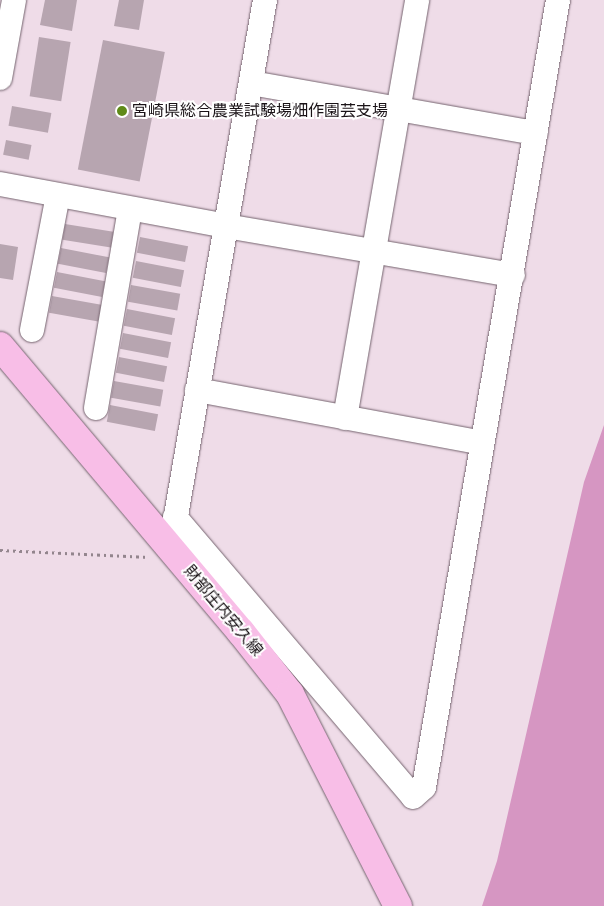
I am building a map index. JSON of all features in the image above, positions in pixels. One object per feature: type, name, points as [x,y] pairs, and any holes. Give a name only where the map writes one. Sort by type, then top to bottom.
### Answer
[{"type":"main road","name":"財部庄内安久線","points":[[0,346],[175,553],[290,694],[398,906]]},
{"type":"lane","points":[[0,78],[14,0]]},
{"type":"lane","points":[[175,553],[175,517],[265,0]]},
{"type":"lane","points":[[345,418],[417,0]]},
{"type":"lane","points":[[175,517],[413,797],[424,786],[482,443],[513,276],[558,0]]},
{"type":"lane","points":[[251,83],[536,133]]},
{"type":"lane","points":[[0,184],[513,276]]},
{"type":"lane","points":[[32,330],[58,195]]},
{"type":"lane","points":[[96,408],[130,208]]},
{"type":"lane","points":[[198,390],[482,443]]},
{"type":"path","points":[[0,550],[175,553]]},
{"type":"shaded area","points":[[604,425],[604,906],[482,906],[497,861],[584,482]]},
{"type":"building","points":[[45,0],[77,0],[72,31],[40,25]]},
{"type":"building","points":[[119,0],[144,0],[139,30],[114,26]]},
{"type":"building","points":[[39,37],[71,42],[61,101],[30,96]]},
{"type":"building","name":"宮崎県総合農業試験場畑作園芸支場","points":[[103,40],[165,52],[140,182],[78,170]]},
{"type":"building","points":[[12,106],[51,113],[48,133],[9,126]]},
{"type":"building","points":[[6,140],[32,145],[29,160],[3,155]]},
{"type":"building","points":[[65,224],[113,232],[111,247],[62,240]]},
{"type":"building","points":[[140,237],[188,246],[185,262],[137,253]]},
{"type":"building","points":[[0,244],[18,247],[13,280],[0,278]]},
{"type":"building","points":[[61,248],[109,257],[106,273],[58,264]]},
{"type":"building","points":[[136,261],[184,270],[181,287],[133,278]]},
{"type":"building","points":[[57,272],[105,281],[102,297],[54,288]]},
{"type":"building","points":[[131,285],[180,294],[177,310],[128,302]]},
{"type":"building","points":[[52,296],[101,305],[98,321],[49,313]]},
{"type":"building","points":[[127,309],[175,318],[172,335],[124,326]]},
{"type":"building","points":[[123,333],[171,342],[168,358],[120,349]]},
{"type":"building","points":[[119,357],[167,366],[164,382],[116,373]]},
{"type":"building","points":[[114,381],[163,390],[160,406],[111,398]]},
{"type":"building","points":[[110,405],[158,414],[155,431],[107,422]]},
{"type":"place","name":"宮崎県総合農業試験場畑作園芸支場","points":[[122,111]]}]
